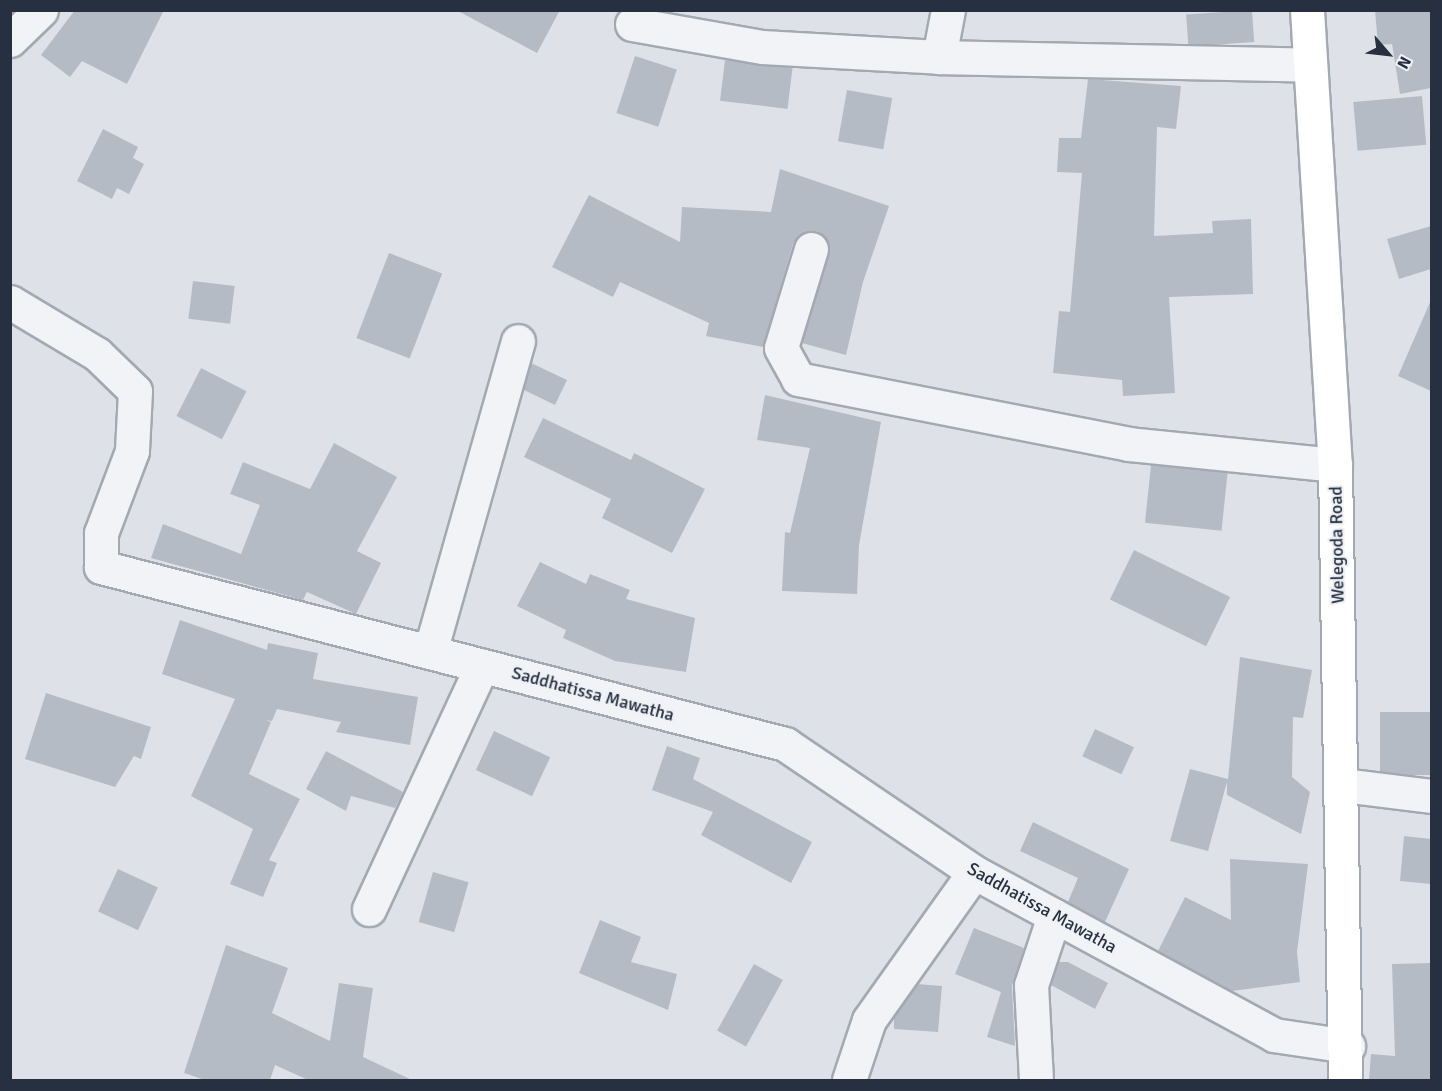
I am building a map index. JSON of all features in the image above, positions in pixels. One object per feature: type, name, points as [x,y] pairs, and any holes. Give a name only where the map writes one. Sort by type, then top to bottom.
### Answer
[{"type":"street","points":[[10,40],[41,10]]},
{"type":"street","points":[[939,57],[948,10]]},
{"type":"street","name":"Welegoda Road","points":[[1307,10],[1335,465],[1348,1046],[1345,1080]]},
{"type":"street","points":[[632,24],[762,47],[939,57],[1310,65]]},
{"type":"street","points":[[811,249],[781,348],[798,379],[1129,444],[1335,465]]},
{"type":"street","name":"Saddhatissa Mawatha","points":[[10,302],[97,354],[135,391],[132,451],[101,533],[101,567],[785,744],[975,872],[1274,1035],[1348,1046]]},
{"type":"street","points":[[430,652],[518,341]]},
{"type":"street","points":[[369,909],[482,666]]},
{"type":"street","points":[[1342,785],[1431,796]]},
{"type":"street","points":[[849,1080],[869,1020],[975,872]]},
{"type":"street","points":[[1036,1080],[1030,985],[1054,916]]},
{"type":"building","points":[[75,10],[164,10],[127,84],[82,61],[70,77],[41,55]]},
{"type":"building","points":[[456,10],[560,10],[537,53]]},
{"type":"building","points":[[1252,10],[1254,42],[1188,47],[1186,15]]},
{"type":"building","points":[[1375,10],[1431,10],[1431,88],[1400,94],[1392,44],[1378,45]]},
{"type":"building","points":[[635,56],[677,70],[658,127],[616,113]]},
{"type":"building","points":[[725,60],[792,68],[787,109],[720,101]]},
{"type":"building","points":[[1088,79],[1181,86],[1176,129],[1157,127],[1154,236],[1213,233],[1212,221],[1251,219],[1253,294],[1169,297],[1175,393],[1123,396],[1122,380],[1053,373],[1059,311],[1070,312],[1082,173],[1057,172],[1059,138],[1081,138]]},
{"type":"building","points":[[847,90],[892,98],[883,149],[838,141]]},
{"type":"building","points":[[1422,96],[1426,145],[1358,151],[1353,102]]},
{"type":"building","points":[[103,129],[138,147],[133,158],[144,164],[129,194],[117,188],[112,199],[77,181]]},
{"type":"building","points":[[780,169],[889,206],[863,282],[846,355],[802,343],[829,254],[825,237],[816,231],[799,235],[793,244],[763,347],[706,336],[709,323],[620,282],[613,297],[552,267],[589,195],[680,242],[682,207],[771,212]]},
{"type":"building","points":[[1431,226],[1431,269],[1399,279],[1387,239]]},
{"type":"building","points":[[389,253],[442,273],[410,358],[356,338]]},
{"type":"building","points":[[193,281],[235,286],[230,324],[188,319]]},
{"type":"building","points":[[1431,300],[1431,391],[1398,376]]},
{"type":"building","points":[[531,363],[567,380],[555,405],[524,390]]},
{"type":"building","points":[[201,368],[246,391],[222,439],[176,416]]},
{"type":"building","points":[[765,395],[881,422],[859,545],[857,594],[782,591],[785,532],[790,533],[810,448],[757,440]]},
{"type":"building","points":[[543,418],[631,460],[634,453],[705,489],[672,553],[602,518],[611,499],[524,457]]},
{"type":"building","points":[[334,443],[397,477],[357,551],[381,563],[356,614],[307,592],[303,600],[151,558],[163,524],[241,554],[260,505],[230,494],[243,462],[310,489]]},
{"type":"building","points":[[1151,465],[1228,473],[1222,531],[1145,523]]},
{"type":"building","points":[[1134,550],[1230,597],[1206,646],[1110,599]]},
{"type":"building","points":[[540,562],[586,584],[590,574],[630,590],[626,599],[695,618],[686,672],[615,661],[563,638],[566,630],[517,606]]},
{"type":"building","points":[[180,620],[267,650],[268,643],[318,653],[313,679],[418,697],[410,745],[336,732],[341,722],[277,709],[272,721],[266,720],[271,722],[249,774],[300,799],[269,860],[277,863],[263,897],[230,884],[253,829],[191,796],[235,699],[162,674]]},
{"type":"building","points":[[1240,657],[1312,670],[1303,718],[1293,717],[1292,777],[1310,792],[1301,834],[1227,795],[1227,782],[1208,851],[1170,841],[1190,769],[1228,779]]},
{"type":"building","points":[[46,693],[151,727],[141,759],[134,756],[115,787],[25,759]]},
{"type":"building","points":[[1380,712],[1431,712],[1431,775],[1380,775]]},
{"type":"building","points":[[1095,729],[1134,747],[1121,774],[1082,756]]},
{"type":"building","points":[[494,731],[550,757],[532,796],[476,770]]},
{"type":"building","points":[[667,746],[700,758],[693,779],[812,842],[791,883],[701,835],[713,812],[652,790]]},
{"type":"building","points":[[326,751],[403,792],[395,808],[351,796],[346,811],[306,789]]},
{"type":"building","points":[[1033,822],[1129,869],[1105,922],[1068,902],[1078,878],[1020,851]]},
{"type":"building","points":[[1404,836],[1431,839],[1431,884],[1400,881]]},
{"type":"building","points":[[1230,859],[1308,864],[1297,952],[1300,982],[1232,991],[1158,951],[1185,897],[1231,920]]},
{"type":"building","points":[[118,869],[158,888],[138,930],[98,912]]},
{"type":"building","points":[[433,872],[469,882],[454,932],[419,922]]},
{"type":"building","points":[[600,920],[641,937],[631,962],[677,974],[668,1010],[579,973]]},
{"type":"building","points":[[974,928],[1024,948],[1012,986],[1015,1046],[987,1037],[1001,992],[955,974]]},
{"type":"building","points":[[226,945],[288,968],[272,1013],[330,1041],[339,983],[373,988],[363,1057],[412,1080],[308,1080],[275,1065],[270,1080],[205,1080],[184,1073]]},
{"type":"building","points":[[1058,962],[1068,962],[1108,983],[1095,1009],[1051,985]]},
{"type":"building","points":[[1431,963],[1431,1080],[1369,1080],[1371,1054],[1395,1056],[1392,964]]},
{"type":"building","points":[[754,964],[783,980],[746,1046],[717,1030]]},
{"type":"building","points":[[917,984],[942,986],[938,1032],[894,1029],[894,1018]]}]
